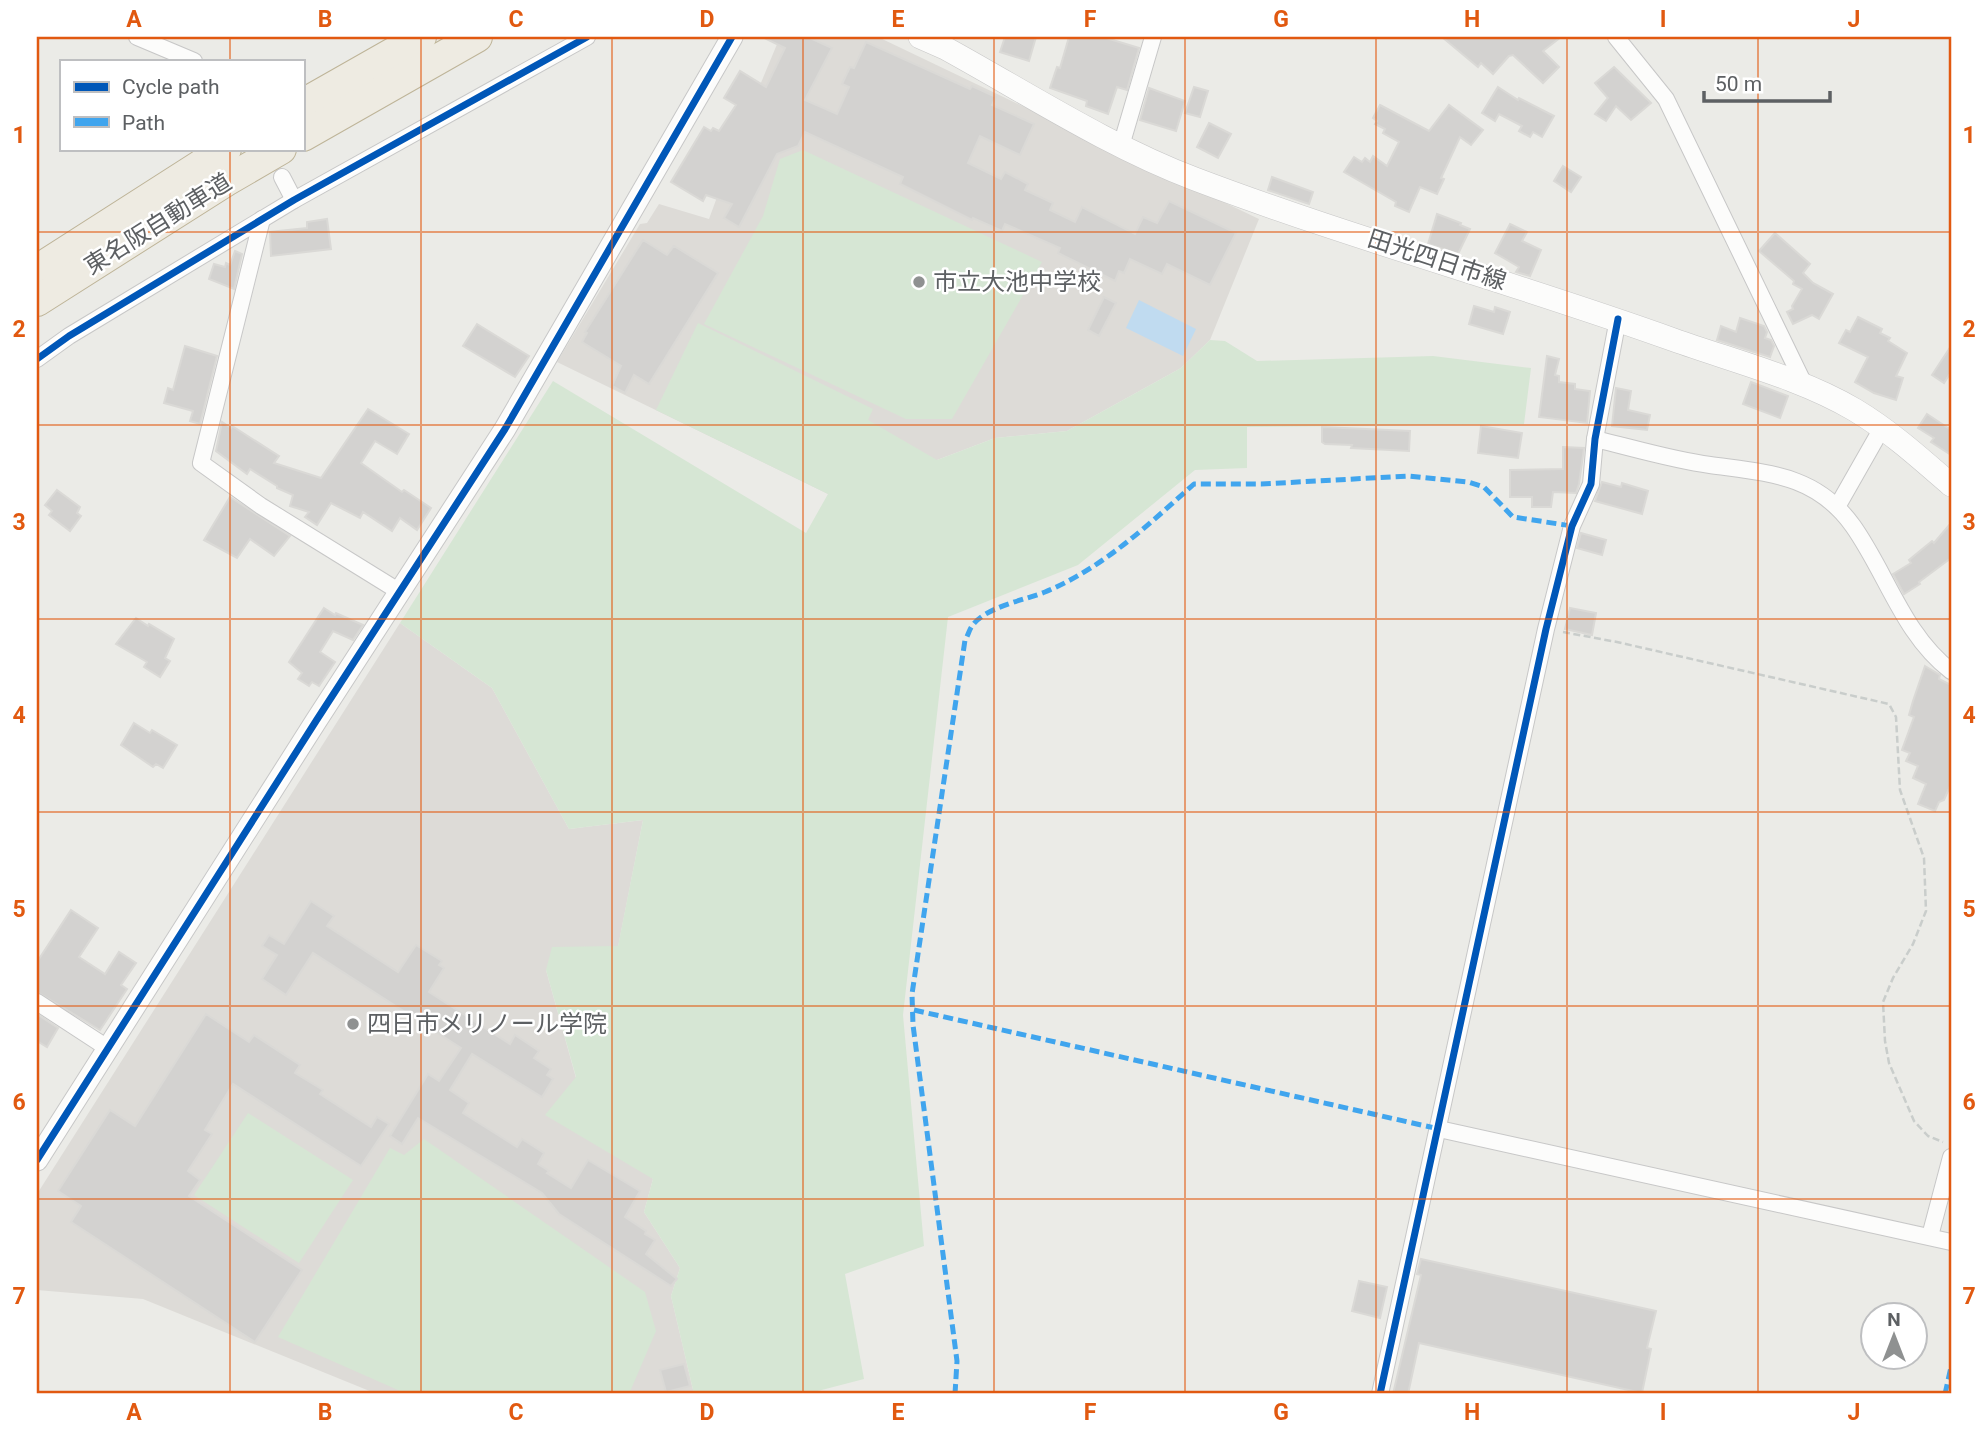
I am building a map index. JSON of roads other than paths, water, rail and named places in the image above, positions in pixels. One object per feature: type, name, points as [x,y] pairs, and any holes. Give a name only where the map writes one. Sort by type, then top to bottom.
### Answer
[{"type":"highway","points":[[304,103],[421,37]]},
{"type":"highway","points":[[304,135],[477,37]]},
{"type":"highway","name":"東名阪自動車道","points":[[37,270],[224,150]]},
{"type":"highway","name":"東名阪自動車道","points":[[37,301],[226,181],[282,163]]},
{"type":"main road","name":"田光四日市線","points":[[920,37],[947,42],[1121,146],[1192,178],[1618,319],[1805,386],[1853,409],[1882,428],[1951,485]]},
{"type":"street","points":[[137,37],[192,60]]},
{"type":"street","points":[[37,359],[69,336],[294,200],[587,37]]},
{"type":"street","points":[[37,1160],[505,429],[732,37]]},
{"type":"street","points":[[1121,146],[1153,37]]},
{"type":"street","points":[[1616,37],[1666,99],[1805,386]]},
{"type":"street","points":[[282,163],[294,200]]},
{"type":"street","points":[[262,219],[201,463],[261,506],[400,592]]},
{"type":"street","points":[[1380,1394],[1546,629],[1572,526],[1591,484],[1595,439],[1618,319]]},
{"type":"street","points":[[1837,506],[1882,428]]},
{"type":"street","points":[[1595,439],[1709,465],[1776,474],[1808,487],[1837,506],[1853,527],[1914,633],[1936,659],[1951,671]]},
{"type":"street","points":[[37,1002],[109,1049]]},
{"type":"street","points":[[1439,1129],[1951,1242]]},
{"type":"street","points":[[1930,1236],[1951,1157]]},
{"type":"water","points":[[1139,300],[1196,329],[1183,356],[1126,328]]},
{"type":"place","name":"市立大池中学校","points":[[919,282]]},
{"type":"place","name":"四日市メリノール学院","points":[[353,1024]]}]
